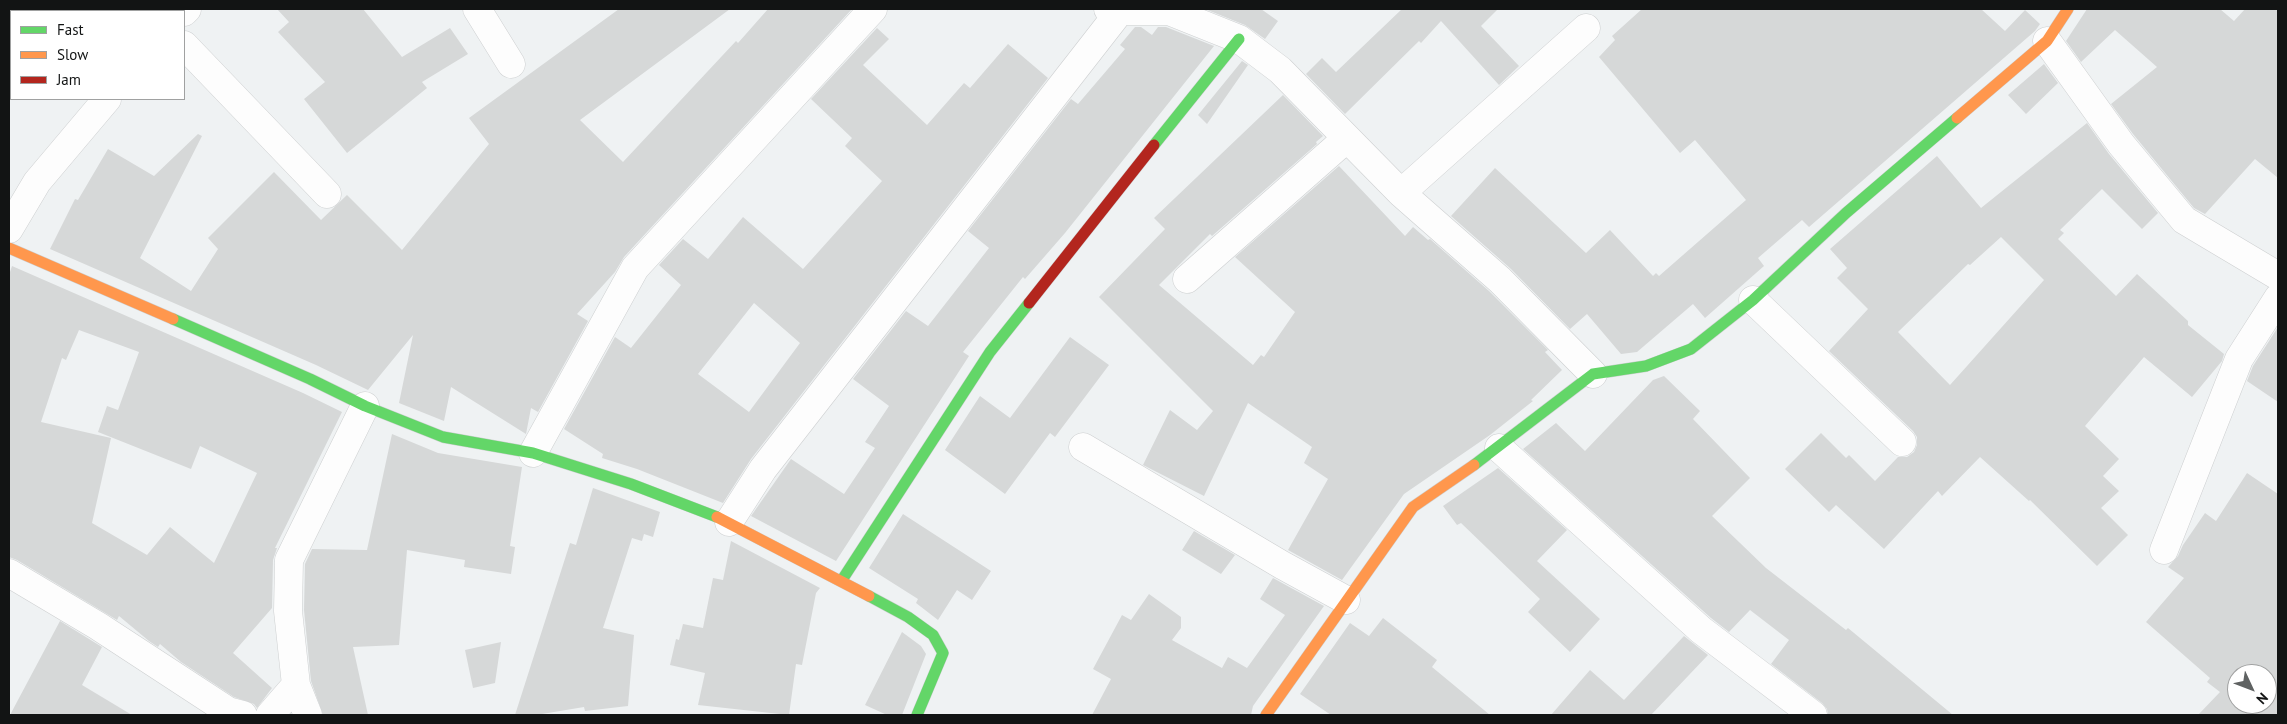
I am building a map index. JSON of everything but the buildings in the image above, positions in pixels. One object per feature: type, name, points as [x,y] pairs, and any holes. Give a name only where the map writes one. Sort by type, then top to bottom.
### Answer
[{"type":"street","points":[[477,9],[511,64]]},
{"type":"street","points":[[533,453],[635,268],[873,9]]},
{"type":"street","points":[[1266,715],[1413,507],[1499,448],[1593,374],[1646,366],[1691,349],[1753,300],[1846,213],[2047,41],[2068,9]]},
{"type":"street","points":[[729,522],[763,469],[1114,10],[1170,10],[1239,39],[1280,70],[1401,193],[1500,280],[1593,374]]},
{"type":"street","points":[[1401,193],[1586,28]]},
{"type":"street","points":[[842,580],[990,352],[1239,39]]},
{"type":"street","points":[[2047,41],[2121,144],[2184,220],[2278,276]]},
{"type":"street","points":[[185,46],[327,194]]},
{"type":"street","points":[[9,229],[38,182],[106,100]]},
{"type":"street","points":[[1187,280],[1346,139]]},
{"type":"street","points":[[9,248],[310,379],[365,406],[443,437],[533,453],[631,484],[729,522],[842,580],[908,617],[933,635],[943,653],[917,715]]},
{"type":"street","points":[[2164,550],[2239,359],[2278,298]]},
{"type":"street","points":[[1753,300],[1902,442]]},
{"type":"street","points":[[308,715],[296,685],[288,611],[289,560],[365,406]]},
{"type":"street","points":[[1084,447],[1282,565],[1346,600]]},
{"type":"street","points":[[1499,448],[1701,630],[1813,715]]},
{"type":"street","points":[[9,573],[98,626],[228,711],[243,715]]},
{"type":"street","points":[[270,715],[296,685]]},
{"type":"traffic: fast","points":[[1154,145],[1239,39]]},
{"type":"traffic: fast","points":[[1474,465],[1593,374],[1646,366],[1691,349],[1753,300],[1846,213],[1957,118]]},
{"type":"traffic: fast","points":[[842,580],[990,352],[1029,303]]},
{"type":"traffic: fast","points":[[173,319],[310,379],[365,406],[443,437],[533,453],[631,484],[717,517]]},
{"type":"traffic: fast","points":[[869,596],[908,617],[933,635],[943,653],[917,715]]},
{"type":"traffic: slow","points":[[1957,118],[2047,41],[2068,9]]},
{"type":"traffic: slow","points":[[9,248],[173,319]]},
{"type":"traffic: slow","points":[[1266,715],[1413,507],[1474,465]]},
{"type":"traffic: slow","points":[[717,517],[869,596]]},
{"type":"traffic: jam","points":[[1029,303],[1154,145]]}]
